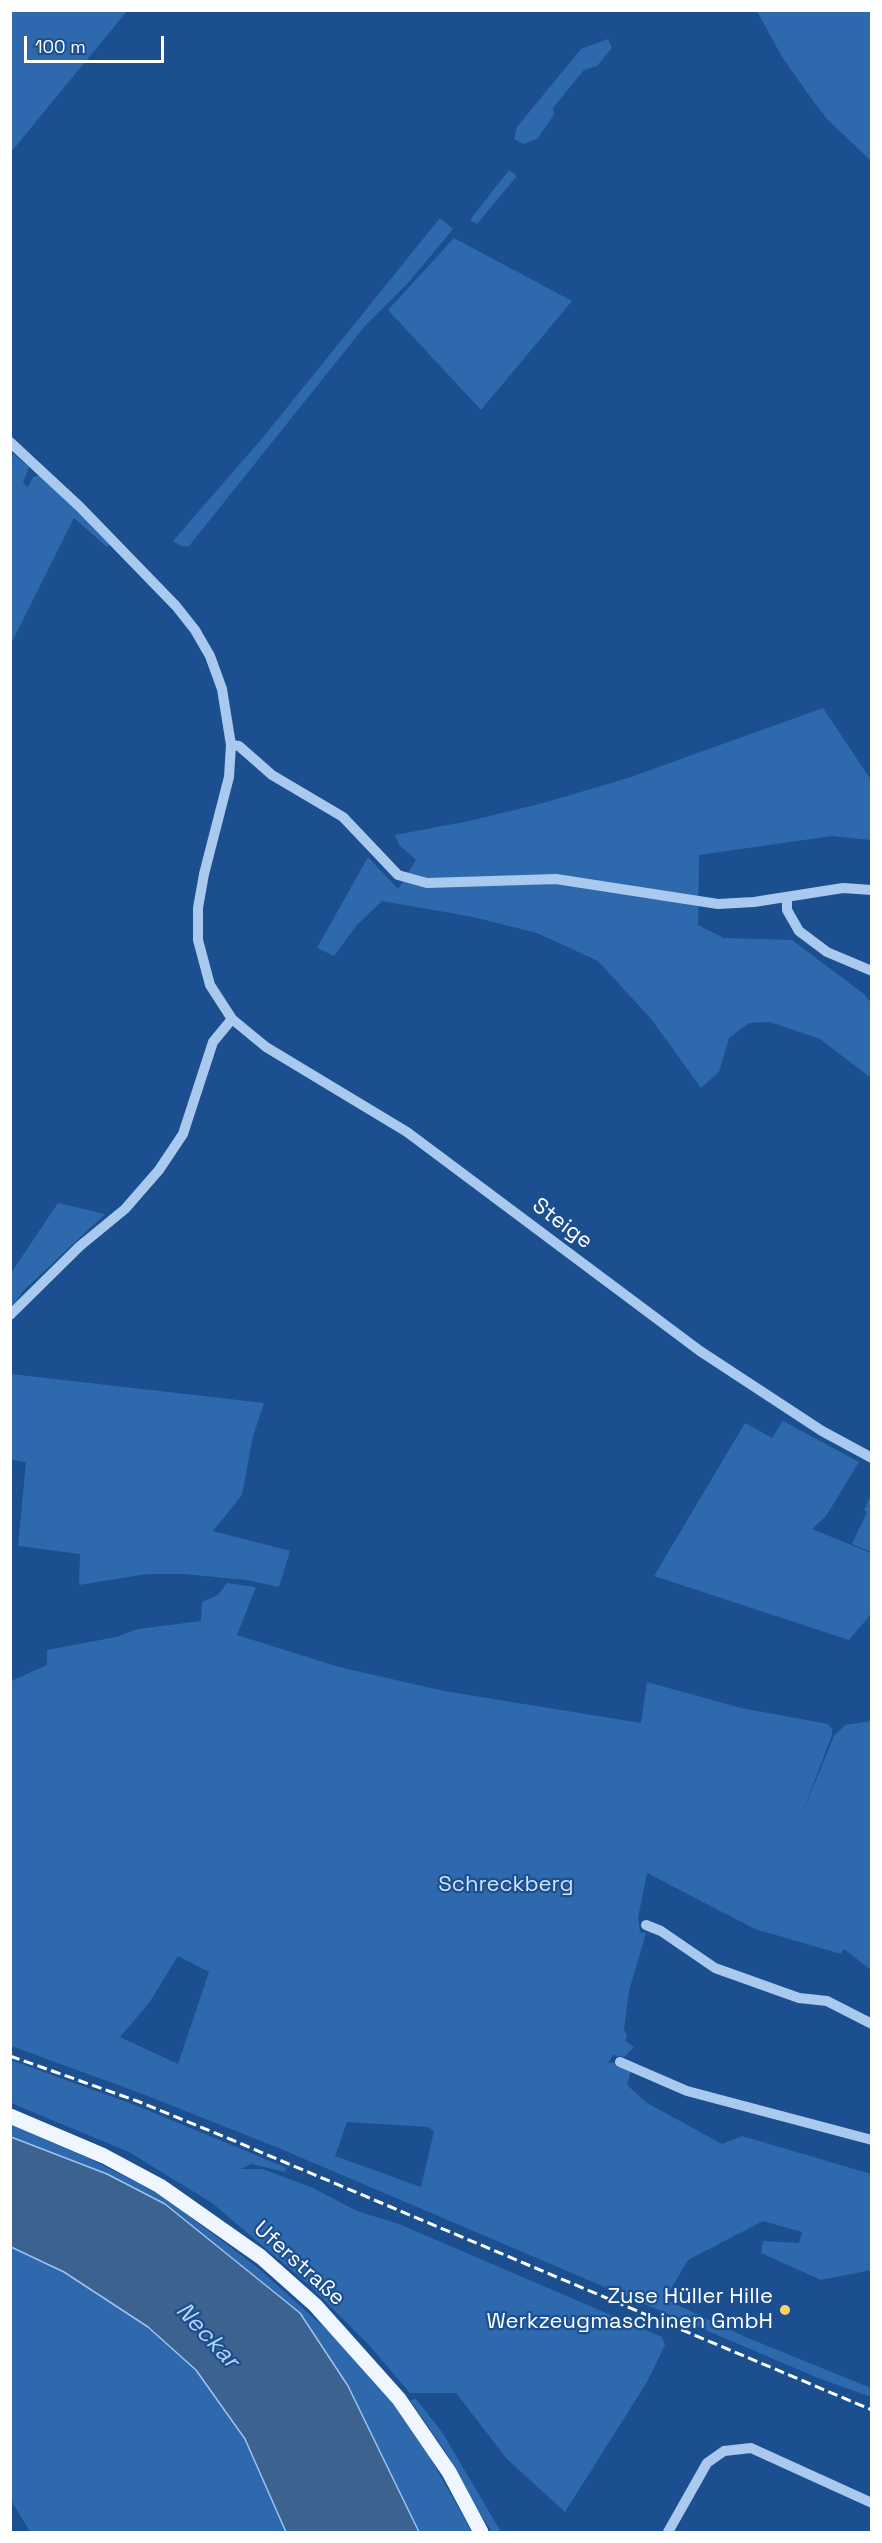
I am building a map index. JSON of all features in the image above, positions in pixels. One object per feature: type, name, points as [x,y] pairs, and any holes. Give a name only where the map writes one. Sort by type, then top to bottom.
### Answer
[{"type":"main road","name":"Uferstraße","points":[[10,2116],[105,2156],[160,2186],[220,2226],[270,2265],[315,2305],[399,2399],[449,2472],[481,2532]]},
{"type":"street","name":"Steige","points":[[10,442],[116,543],[177,606],[195,630],[210,656],[222,689],[231,745],[229,777],[198,908],[198,939],[210,985],[231,1019],[266,1047],[406,1132],[710,1358],[822,1431],[872,1458]]},
{"type":"street","points":[[231,745],[239,746],[272,775],[343,817],[398,875],[426,883],[556,879],[718,904],[787,897],[843,888],[872,890]]},
{"type":"street","points":[[787,897],[787,910],[799,931],[827,952],[872,971]]},
{"type":"street","points":[[10,1315],[80,1246],[125,1209],[159,1170],[183,1134],[213,1042],[231,1019]]},
{"type":"street","points":[[646,1925],[661,1931],[715,1968],[799,1998],[827,2001],[872,2024]]},
{"type":"street","points":[[620,2062],[687,2091],[872,2140]]},
{"type":"street","points":[[668,2532],[707,2463],[724,2451],[751,2448],[872,2503]]},
{"type":"green space","points":[[10,11],[127,11],[11,152]]},
{"type":"green space","points":[[757,11],[871,11],[871,161],[827,119],[811,98],[782,57]]},
{"type":"green space","points":[[608,39],[612,48],[597,66],[584,70],[553,108],[554,115],[537,139],[523,144],[514,139],[517,127],[581,49]]},
{"type":"green space","points":[[509,170],[517,176],[477,224],[470,220]]},
{"type":"green space","points":[[440,218],[453,229],[409,282],[365,326],[189,546],[181,546],[173,541],[264,436]]},
{"type":"green space","points":[[454,238],[572,301],[481,410],[388,310]]},
{"type":"green space","points":[[11,452],[29,467],[23,483],[28,487],[33,477],[41,475],[111,544],[107,547],[74,518],[11,644]]},
{"type":"green space","points":[[823,708],[871,780],[871,840],[832,836],[699,855],[698,925],[724,938],[792,940],[864,994],[871,1003],[871,1078],[820,1039],[770,1022],[749,1023],[729,1038],[719,1072],[701,1088],[652,1020],[598,961],[537,933],[473,917],[382,901],[357,925],[334,956],[317,948],[368,857],[398,889],[416,860],[399,845],[395,835],[469,821],[543,803],[628,778]]},
{"type":"green space","points":[[58,1203],[105,1214],[24,1290],[11,1307],[11,1273]]},
{"type":"green space","points":[[11,1374],[264,1403],[253,1436],[242,1495],[213,1531],[290,1551],[279,1587],[247,1580],[184,1574],[147,1574],[79,1585],[80,1554],[18,1546],[26,1462],[11,1460]]},
{"type":"green space","points":[[783,1421],[859,1462],[826,1516],[812,1529],[871,1553],[871,1614],[849,1640],[654,1576],[745,1423],[772,1438]]},
{"type":"green space","points":[[871,1495],[871,1552],[852,1544],[867,1512],[864,1510]]},
{"type":"green space","name":"Schreckberg","points":[[227,1583],[256,1587],[237,1635],[339,1667],[444,1691],[641,1723],[647,1682],[741,1708],[828,1724],[832,1729],[832,1735],[800,1819],[834,1736],[845,1725],[871,1721],[871,1970],[844,1949],[841,1954],[755,1929],[647,1873],[638,1918],[640,1932],[646,1933],[629,1991],[624,2030],[627,2035],[625,2041],[634,2047],[624,2057],[613,2055],[608,2063],[620,2062],[632,2067],[627,2085],[647,2103],[722,2144],[742,2136],[871,2174],[871,2270],[821,2280],[761,2253],[763,2241],[799,2243],[802,2232],[763,2221],[688,2260],[665,2299],[743,2336],[871,2388],[871,2397],[818,2378],[281,2149],[140,2093],[11,2046],[11,1681],[47,1665],[47,1650],[116,1637],[138,1629],[201,1621],[202,1602],[218,1595]],"holes":[[[178,1956],[209,1972],[178,2064],[120,2037],[149,2003]],[[347,2122],[428,2127],[434,2131],[421,2187],[335,2156]]]},
{"type":"green space","points":[[11,2060],[135,2105],[287,2168],[285,2172],[251,2164],[241,2169],[263,2169],[313,2188],[357,2211],[399,2224],[662,2337],[665,2345],[647,2382],[565,2512],[507,2459],[456,2393],[410,2393],[369,2345],[309,2285],[212,2203],[129,2152],[11,2103]]},
{"type":"green space","points":[[10,2124],[90,2159],[160,2194],[258,2268],[345,2346],[383,2388],[422,2443],[472,2532],[419,2532],[348,2386],[300,2313],[165,2204],[107,2174],[11,2137]]},
{"type":"green space","points":[[10,2247],[64,2272],[148,2327],[196,2370],[245,2439],[286,2532],[30,2532],[11,2500]]},
{"type":"green space","points":[[416,2399],[442,2432],[501,2532],[492,2532],[479,2512],[447,2454],[410,2400]]},
{"type":"water","name":"Neckar","points":[[11,2137],[107,2174],[165,2204],[300,2313],[348,2386],[419,2532],[286,2532],[245,2439],[196,2370],[148,2327],[64,2272],[11,2247]]},
{"type":"railway","points":[[10,2056],[137,2101],[225,2137],[872,2410]]},
{"type":"place","name":"Zuse Hüller Hille Werkzeugmaschinen GmbH","points":[[785,2310]]}]
